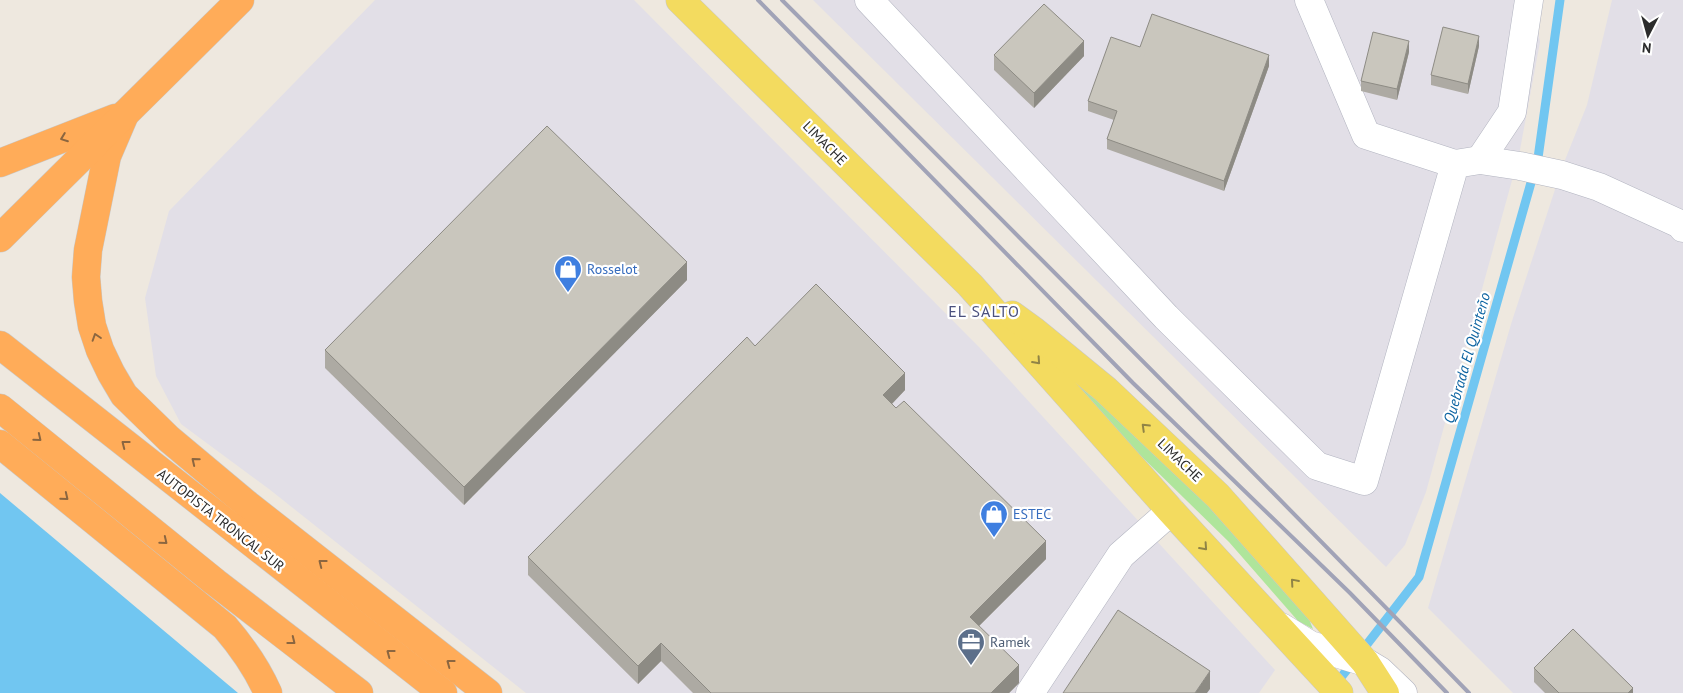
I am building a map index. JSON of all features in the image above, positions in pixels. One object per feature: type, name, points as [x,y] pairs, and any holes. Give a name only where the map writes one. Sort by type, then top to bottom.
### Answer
[{"type":"highway","points":[[0,238],[240,0]]},
{"type":"highway","points":[[0,163],[125,114]]},
{"type":"highway","points":[[125,114],[107,156],[88,250],[86,276],[88,302],[97,342],[111,374],[124,395],[168,439],[240,499],[488,693]]},
{"type":"highway","name":"AUTOPISTA TRONCAL SUR","points":[[0,345],[443,693]]},
{"type":"highway","points":[[0,408],[215,582],[359,693]]},
{"type":"highway","points":[[0,444],[225,627],[243,647],[257,669],[268,693]]},
{"type":"main road","name":"LIMACHE","points":[[680,0],[970,285],[1272,620],[1299,643],[1339,693]]},
{"type":"main road","name":"LIMACHE","points":[[970,285],[1034,331],[1106,390],[1218,496],[1364,662],[1391,690]]},
{"type":"street","points":[[869,0],[1166,317],[1317,466],[1364,481],[1467,162],[1512,112],[1529,0]]},
{"type":"street","points":[[1309,0],[1366,135],[1467,162],[1520,166],[1562,175],[1599,187],[1680,224],[1683,228]]},
{"type":"street","points":[[1030,693],[1121,555],[1172,511]]},
{"type":"street","name":"LIMACHE","points":[[1299,643],[1310,644],[1364,662]]},
{"type":"shaded area","points":[[375,0],[634,0],[979,347],[1275,670],[1259,693],[526,693],[269,489],[181,424],[156,376],[145,298],[169,211]]},
{"type":"shaded area","points":[[813,0],[1532,0],[1540,42],[1519,155],[1426,492],[1405,545],[1386,567]]},
{"type":"shaded area","points":[[1612,0],[1683,0],[1683,693],[1513,693],[1428,608],[1512,321],[1563,165],[1587,105]]},
{"type":"green space","points":[[1056,367],[1101,402],[1219,515],[1309,619],[1313,629],[1298,621],[1229,542],[1055,372]]},
{"type":"water","points":[[0,493],[238,693],[0,693]]},
{"type":"building","points":[[1044,4],[1084,41],[1034,93],[994,55]]},
{"type":"building","points":[[1152,14],[1269,55],[1224,181],[1107,139],[1117,111],[1088,101],[1111,37],[1140,47]]},
{"type":"building","points":[[1443,27],[1479,36],[1468,84],[1431,75]]},
{"type":"building","points":[[1373,32],[1409,41],[1397,89],[1361,81]]},
{"type":"building","points":[[547,126],[687,262],[464,487],[325,350]]},
{"type":"building","points":[[816,284],[905,373],[883,395],[896,408],[904,401],[1046,541],[970,617],[1019,665],[991,693],[711,693],[661,643],[638,666],[528,557],[747,337],[755,346]]},
{"type":"building","points":[[1118,610],[1210,671],[1195,693],[1063,693]]},
{"type":"building","points":[[1573,629],[1633,688],[1628,693],[1559,693],[1534,668]]},
{"type":"waterway","name":"Quebrada El Quinteño","points":[[1361,652],[1419,577],[1538,158],[1560,0]]},
{"type":"waterway","name":"Quebrada El Quinteño","points":[[1335,685],[1353,662]]},
{"type":"railway","points":[[758,0],[1133,383],[1350,593],[1447,693]]},
{"type":"railway","points":[[782,0],[1213,432],[1469,693]]},
{"type":"place","name":"Rosselot","points":[[568,293]]},
{"type":"place","name":"ESTEC","points":[[994,538]]},
{"type":"place","name":"Ramek","points":[[971,666]]},
{"type":"district","name":"EL SALTO","points":[[984,311]]}]
